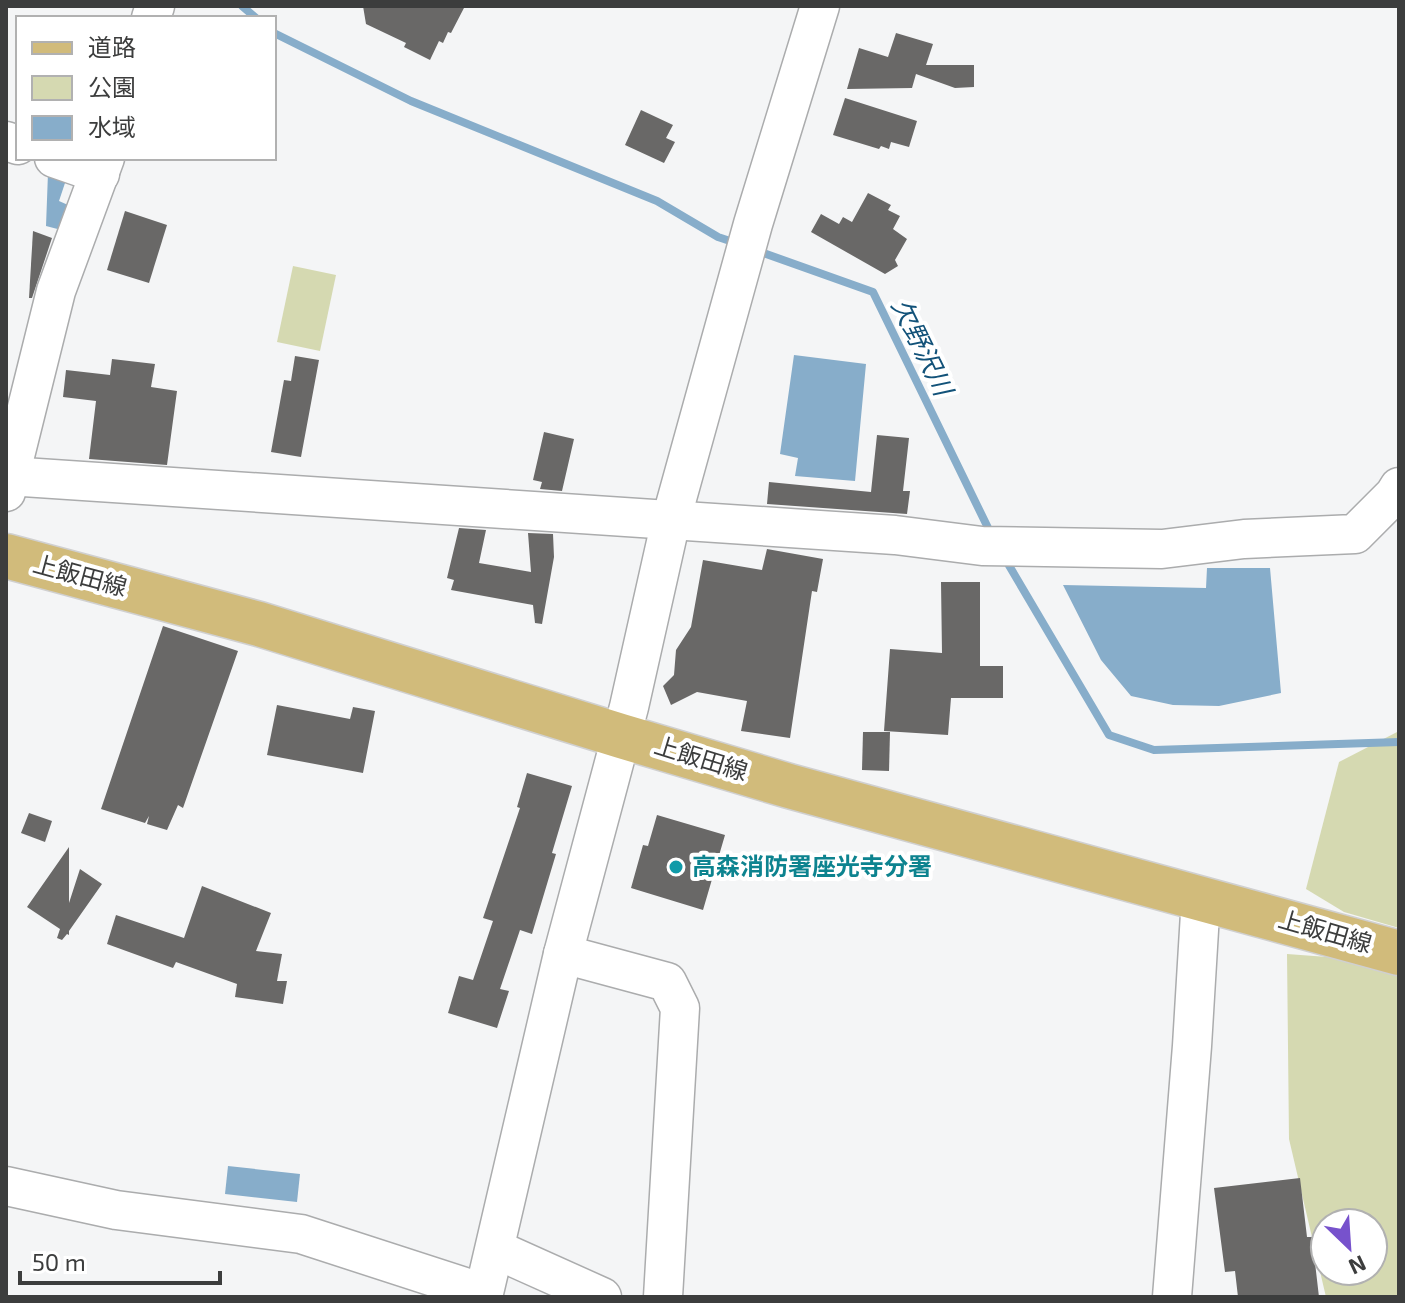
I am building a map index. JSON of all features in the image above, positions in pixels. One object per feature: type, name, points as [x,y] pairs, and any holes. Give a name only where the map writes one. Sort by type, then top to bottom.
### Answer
[{"type":"main road","name":"上飯田線","points":[[6,556],[259,624],[789,786],[1399,953]]},
{"type":"street","points":[[6,1186],[116,1210],[301,1234],[483,1295],[563,954],[621,736],[671,520],[753,224],[820,6]]},
{"type":"street","points":[[66,160],[102,166],[56,291],[7,484],[671,520],[895,535],[994,546],[1162,549],[1244,539],[1355,534],[1399,487]]},
{"type":"street","points":[[1172,1297],[1201,897]]},
{"type":"street","points":[[563,954],[667,982],[680,1008],[663,1297]]},
{"type":"street","points":[[495,1249],[602,1297]]},
{"type":"green space","points":[[293,266],[336,275],[320,351],[277,342]]},
{"type":"green space","points":[[1399,731],[1399,928],[1344,912],[1306,889],[1339,762]]},
{"type":"green space","points":[[1287,954],[1341,958],[1399,975],[1399,1297],[1326,1297],[1324,1287],[1389,1287],[1389,1207],[1309,1207],[1309,1224],[1289,1139]]},
{"type":"water","points":[[48,173],[66,180],[59,201],[77,209],[69,232],[46,226]]},
{"type":"water","points":[[794,355],[866,364],[855,481],[795,476],[798,458],[780,454]]},
{"type":"water","points":[[1207,568],[1270,568],[1281,693],[1219,706],[1173,705],[1131,696],[1101,660],[1063,585],[1206,588]]},
{"type":"water","points":[[228,1166],[300,1174],[297,1202],[225,1194]]},
{"type":"building","points":[[363,6],[465,6],[451,33],[448,32],[443,43],[439,41],[430,60],[404,47],[406,43],[366,24]]},
{"type":"building","points":[[896,33],[933,44],[926,65],[974,65],[974,87],[955,88],[916,74],[912,88],[847,89],[859,48],[888,57]]},
{"type":"building","points":[[845,98],[917,121],[909,147],[891,142],[889,149],[881,146],[879,149],[833,135]]},
{"type":"building","points":[[641,110],[673,125],[666,138],[675,142],[664,163],[625,145]]},
{"type":"building","points":[[868,193],[891,205],[888,210],[900,216],[893,229],[907,239],[895,260],[898,266],[885,274],[811,232],[821,214],[839,224],[843,217],[852,222]]},
{"type":"building","points":[[125,211],[167,225],[149,283],[107,270]]},
{"type":"building","points":[[33,231],[52,238],[32,298],[29,298]]},
{"type":"building","points":[[295,356],[319,360],[301,457],[271,452],[284,380],[291,381]]},
{"type":"building","points":[[112,359],[155,364],[151,387],[177,391],[167,465],[89,459],[96,401],[63,397],[66,370],[110,375]]},
{"type":"building","points":[[544,432],[574,439],[562,491],[540,489],[542,482],[533,480]]},
{"type":"building","points":[[877,435],[909,438],[903,491],[910,491],[907,514],[767,504],[769,482],[871,492]]},
{"type":"building","points":[[459,528],[486,530],[479,563],[531,572],[528,533],[553,534],[554,557],[542,624],[535,623],[533,605],[451,590],[454,580],[447,578]]},
{"type":"building","points":[[767,549],[823,559],[817,592],[812,591],[790,738],[741,731],[747,701],[697,692],[671,705],[663,686],[674,675],[676,650],[691,627],[703,560],[762,570]]},
{"type":"building","points":[[941,582],[980,582],[980,666],[1003,666],[1003,698],[951,698],[948,735],[884,731],[890,649],[942,653]]},
{"type":"building","points":[[163,626],[238,651],[183,808],[178,805],[167,830],[147,824],[149,816],[145,823],[101,809]]},
{"type":"building","points":[[277,705],[350,719],[353,707],[375,711],[363,773],[267,755]]},
{"type":"building","points":[[863,732],[890,732],[889,771],[862,770]]},
{"type":"building","points":[[527,773],[572,786],[532,934],[520,930],[500,989],[509,991],[497,1028],[448,1013],[459,976],[473,980],[493,921],[483,918],[520,808],[517,807]]},
{"type":"building","points":[[29,813],[52,821],[45,842],[21,833]]},
{"type":"building","name":"高森消防署座光寺分署","points":[[657,815],[725,835],[703,910],[631,888],[643,845],[648,846]]},
{"type":"building","points":[[69,847],[69,903],[80,869],[102,884],[69,935],[62,940],[57,938],[60,929],[27,907]]},
{"type":"building","points":[[202,886],[271,913],[256,951],[282,954],[277,981],[287,981],[283,1004],[235,997],[237,984],[176,962],[173,968],[107,944],[116,915],[184,938]]},
{"type":"building","points":[[1300,1178],[1309,1237],[1309,1287],[1318,1287],[1319,1297],[1238,1297],[1235,1271],[1225,1272],[1214,1188]]},
{"type":"waterway","name":"欠野沢川","points":[[242,6],[254,16]]},
{"type":"waterway","name":"欠野沢川","points":[[276,34],[411,101],[657,201],[718,237],[739,244]]},
{"type":"waterway","name":"欠野沢川","points":[[755,250],[873,292],[991,534]]},
{"type":"waterway","name":"欠野沢川","points":[[1004,557],[1109,735],[1154,750],[1399,742]]},
{"type":"place","name":"高森消防署座光寺分署","points":[[676,867]]}]
